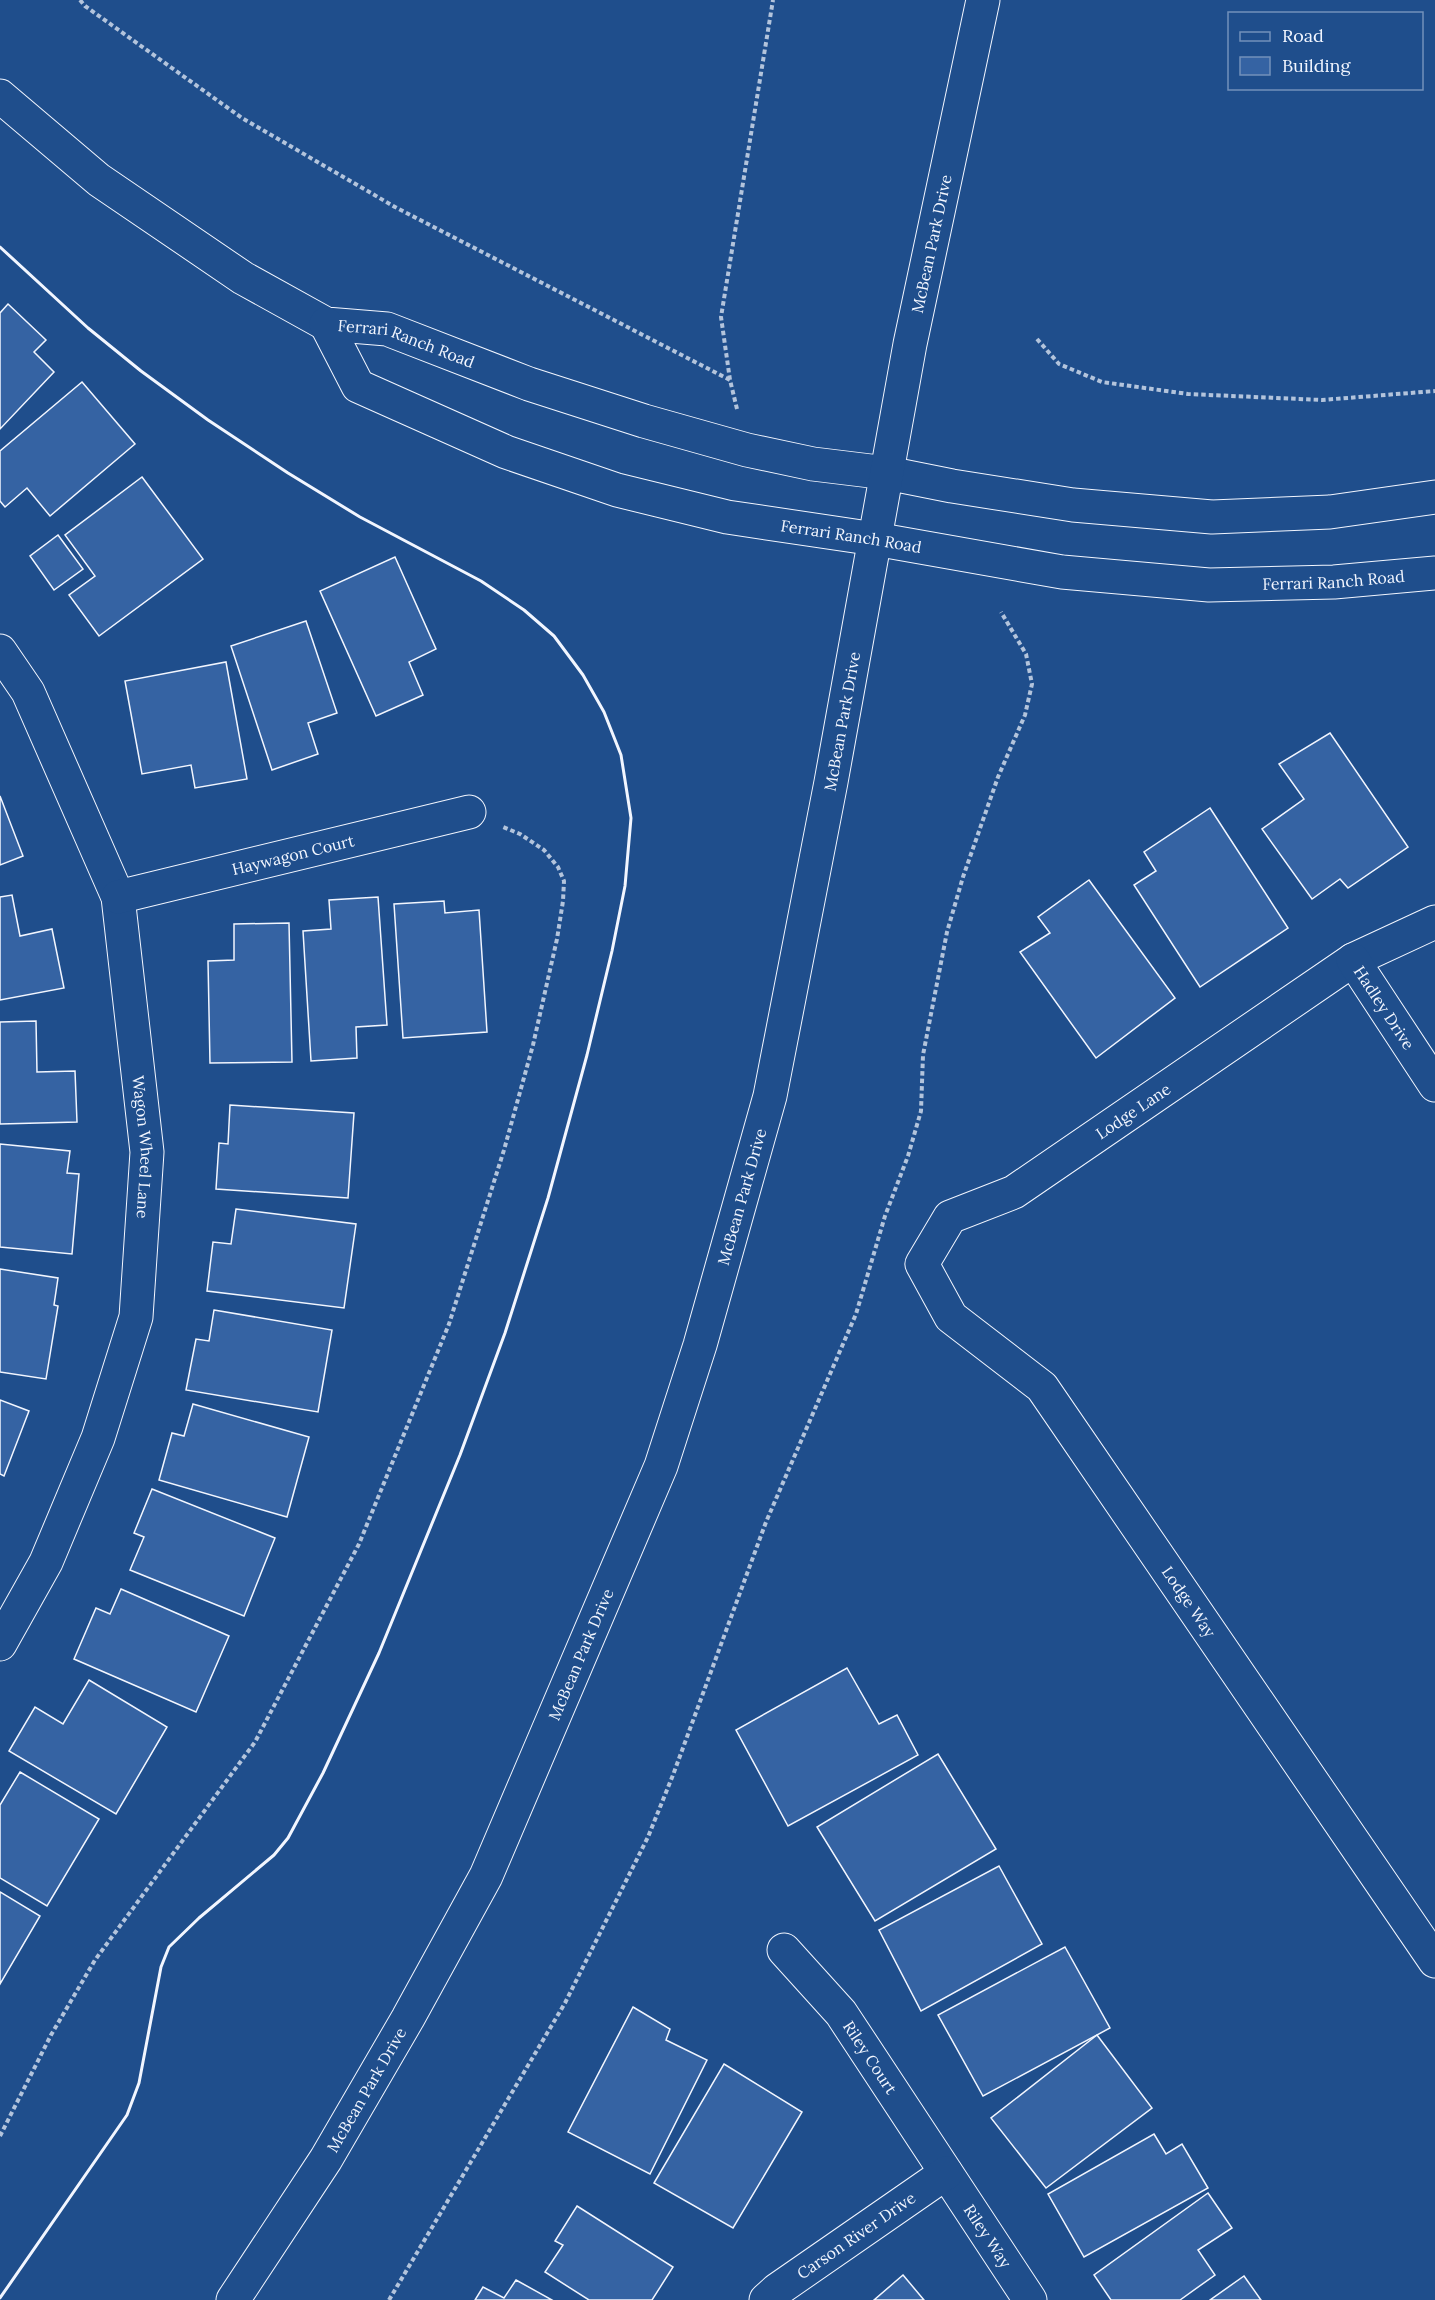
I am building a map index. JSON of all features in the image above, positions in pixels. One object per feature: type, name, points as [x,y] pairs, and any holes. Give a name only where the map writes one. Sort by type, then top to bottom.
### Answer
[{"type":"main road","name":"McBean Park Drive","points":[[233,2300],[327,2159],[408,2019],[486,1876],[661,1466],[707,1322],[770,1096],[831,782],[912,334],[983,0]]},
{"type":"main road","name":"Ferrari Ranch Road","points":[[0,96],[99,180],[243,278],[326,324],[387,329],[529,384],[644,421],[747,450],[813,464],[887,473],[1072,505],[1212,517],[1330,512],[1435,497]]},
{"type":"main road","name":"Ferrari Ranch Road","points":[[326,324],[357,386],[506,452],[616,490],[727,517],[875,539],[1062,572],[1209,585],[1334,582],[1435,573]]},
{"type":"main road","name":"Wagon Wheel Lane","points":[[0,651],[28,692],[118,897],[147,1152],[136,1317],[98,1438],[46,1562],[0,1644]]},
{"type":"main road","name":"Haywagon Court","points":[[118,897],[469,812]]},
{"type":"main road","name":"Lodge Lane","points":[[922,1264],[950,1217],[1014,1192],[1353,960],[1435,922]]},
{"type":"main road","name":"Hadley Drive","points":[[1353,960],[1435,1085]]},
{"type":"main road","name":"Lodge Way","points":[[922,1264],[951,1317],[1042,1387],[1435,1961]]},
{"type":"main road","name":"Riley Court","points":[[784,1950],[841,2013],[946,2173]]},
{"type":"main road","name":"Carson River Drive","points":[[766,2300],[804,2270],[946,2173]]},
{"type":"main road","name":"Riley Way","points":[[946,2173],[1030,2300]]},
{"type":"path","points":[[80,0],[85,6],[242,118],[395,207],[730,380]]},
{"type":"path","points":[[747,450],[730,380],[721,317],[772,0]]},
{"type":"path","points":[[1037,339],[1059,364],[1101,382],[1177,392],[1322,400],[1435,391]]},
{"type":"path","points":[[389,2300],[565,2003],[648,1837],[766,1522],[856,1314],[885,1216],[908,1156],[921,1111],[925,1044],[948,932],[963,877],[998,777],[1025,715],[1032,684],[1026,654],[1001,612]]},
{"type":"path","points":[[0,2136],[51,2035],[95,1959],[255,1742],[359,1544],[449,1323],[504,1150],[532,1045],[556,939],[564,881],[558,867],[544,850],[520,834],[469,812]]},
{"type":"building","points":[[8,304],[46,340],[34,352],[54,372],[0,429],[0,313]]},
{"type":"building","points":[[82,382],[135,444],[50,516],[27,488],[5,507],[0,501],[0,451]]},
{"type":"building","points":[[142,477],[203,559],[99,636],[69,595],[95,576],[65,535]]},
{"type":"building","points":[[58,535],[83,569],[54,590],[30,556]]},
{"type":"building","points":[[395,557],[436,649],[409,662],[423,695],[376,716],[320,591]]},
{"type":"building","points":[[306,621],[337,713],[308,723],[318,754],[272,770],[231,646]]},
{"type":"building","points":[[226,662],[247,779],[195,788],[191,765],[142,774],[125,681]]},
{"type":"building","points":[[1330,733],[1408,847],[1348,888],[1340,879],[1312,899],[1262,829],[1304,799],[1279,764]]},
{"type":"building","points":[[0,796],[23,856],[0,865]]},
{"type":"building","points":[[1210,808],[1288,928],[1200,987],[1134,885],[1156,871],[1144,852]]},
{"type":"building","points":[[1089,880],[1175,998],[1096,1058],[1020,952],[1050,933],[1038,917]]},
{"type":"building","points":[[12,895],[20,936],[52,929],[64,988],[0,1000],[0,897]]},
{"type":"building","points":[[378,897],[387,1025],[356,1027],[357,1058],[311,1061],[303,931],[331,929],[329,900]]},
{"type":"building","points":[[444,901],[445,913],[479,910],[487,1032],[403,1038],[394,904]]},
{"type":"building","points":[[289,923],[292,1062],[210,1063],[208,961],[234,960],[234,924]]},
{"type":"building","points":[[36,1021],[37,1072],[75,1071],[77,1122],[0,1124],[0,1022]]},
{"type":"building","points":[[230,1105],[354,1113],[348,1198],[216,1189],[219,1143],[228,1144]]},
{"type":"building","points":[[0,1144],[70,1151],[67,1173],[79,1174],[72,1254],[0,1247]]},
{"type":"building","points":[[236,1209],[356,1224],[344,1308],[207,1291],[213,1242],[231,1244]]},
{"type":"building","points":[[0,1269],[58,1278],[54,1305],[58,1306],[46,1379],[0,1372]]},
{"type":"building","points":[[214,1310],[332,1330],[318,1412],[186,1390],[196,1339],[209,1341]]},
{"type":"building","points":[[0,1400],[29,1411],[4,1476],[0,1474]]},
{"type":"building","points":[[193,1404],[309,1437],[287,1517],[159,1480],[172,1433],[184,1436]]},
{"type":"building","points":[[152,1489],[275,1538],[244,1616],[130,1570],[144,1537],[134,1533]]},
{"type":"building","points":[[121,1589],[229,1636],[196,1712],[74,1659],[96,1608],[110,1614]]},
{"type":"building","points":[[847,1668],[879,1724],[897,1715],[918,1755],[788,1826],[736,1730]]},
{"type":"building","points":[[89,1680],[167,1727],[116,1814],[9,1751],[35,1707],[63,1724]]},
{"type":"building","points":[[938,1754],[996,1849],[875,1921],[817,1827]]},
{"type":"building","points":[[20,1772],[99,1819],[47,1906],[0,1878],[0,1805]]},
{"type":"building","points":[[999,1866],[1042,1944],[921,2011],[879,1930]]},
{"type":"building","points":[[0,1892],[40,1916],[0,1984]]},
{"type":"building","points":[[1065,1947],[1110,2028],[983,2096],[938,2015]]},
{"type":"building","points":[[633,2007],[670,2029],[666,2040],[707,2060],[650,2174],[568,2132]]},
{"type":"building","points":[[1097,2035],[1152,2108],[1046,2188],[991,2118]]},
{"type":"building","points":[[724,2064],[802,2112],[733,2228],[654,2183]]},
{"type":"building","points":[[1154,2134],[1166,2154],[1182,2144],[1208,2188],[1084,2257],[1048,2194]]},
{"type":"building","points":[[1208,2193],[1232,2228],[1198,2250],[1215,2275],[1180,2300],[1111,2300],[1094,2275]]},
{"type":"building","points":[[577,2206],[673,2267],[652,2300],[589,2300],[545,2272],[563,2245],[555,2241]]},
{"type":"building","points":[[903,2275],[924,2300],[874,2300]]},
{"type":"building","points":[[1244,2276],[1261,2300],[1210,2300]]},
{"type":"building","points":[[516,2280],[552,2300],[475,2300],[483,2287],[504,2298]]},
{"type":"wall","points":[[0,247],[88,328],[141,371],[208,420],[360,517],[481,581],[524,610],[554,636],[583,675],[604,712],[621,755],[631,818],[625,886],[612,951],[587,1055],[548,1198],[505,1333],[460,1455],[379,1653],[323,1773],[288,1838],[274,1855],[199,1918],[169,1947],[161,1967],[139,2083],[127,2115],[0,2298]]}]
